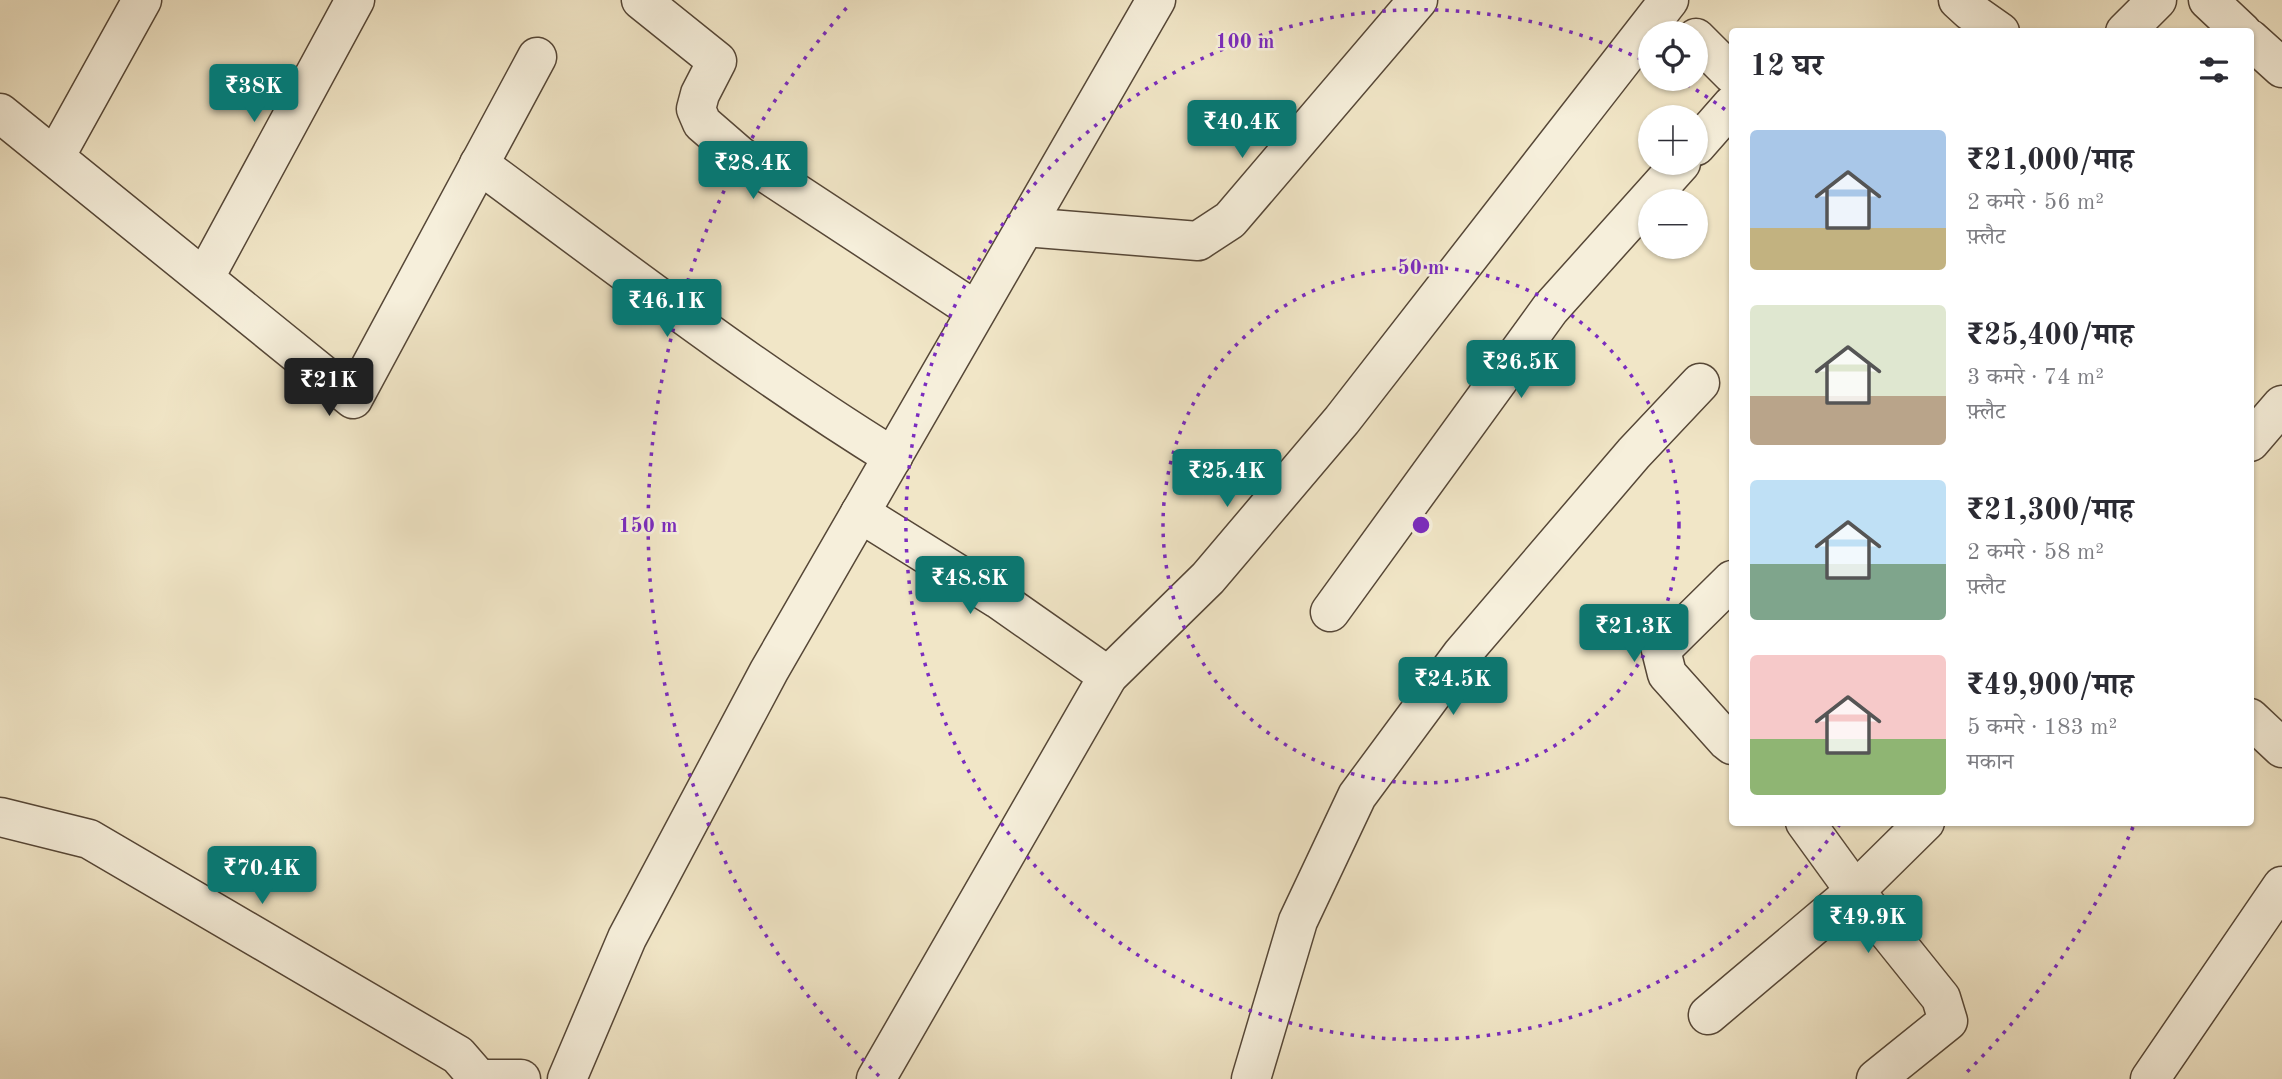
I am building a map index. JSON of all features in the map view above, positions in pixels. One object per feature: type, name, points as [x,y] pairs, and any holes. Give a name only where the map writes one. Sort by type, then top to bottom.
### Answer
[{"type":"street","points":[[55,157],[142,0]]},
{"type":"street","points":[[205,277],[355,0]]},
{"type":"street","points":[[641,0],[717,61],[700,94],[696,110],[702,123],[740,156],[976,311]]},
{"type":"street","points":[[567,1079],[627,938],[769,671],[1156,0]]},
{"type":"street","points":[[1025,227],[1198,241],[1230,220],[1418,0]]},
{"type":"street","points":[[2128,28],[2157,0]]},
{"type":"street","points":[[2208,0],[2238,28]]},
{"type":"street","points":[[876,1079],[1108,676],[1208,578],[1342,420],[1663,2],[1680,21]]},
{"type":"street","points":[[2254,43],[2282,68]]},
{"type":"street","points":[[1708,50],[1729,71]]},
{"type":"street","points":[[0,113],[353,399],[537,57]]},
{"type":"street","points":[[1708,132],[1729,108]]},
{"type":"street","points":[[479,164],[705,330],[822,412],[893,457]]},
{"type":"street","points":[[1330,612],[1550,309],[1670,175]]},
{"type":"street","points":[[1251,1079],[1298,921],[1357,796],[1462,654],[1634,453],[1700,383]]},
{"type":"street","points":[[2254,437],[2282,405]]},
{"type":"street","points":[[860,513],[998,599],[1108,676]]},
{"type":"street","points":[[1729,582],[1661,650],[1667,674],[1729,743]]},
{"type":"street","points":[[2254,722],[2282,748]]},
{"type":"street","points":[[0,817],[89,839],[458,1055],[477,1078],[521,1079]]},
{"type":"street","points":[[1808,826],[1855,891],[1941,998],[1948,1021],[1876,1079]]},
{"type":"street","points":[[1708,1015],[1855,891],[1921,826]]},
{"type":"street","points":[[2150,1079],[2282,886]]}]
